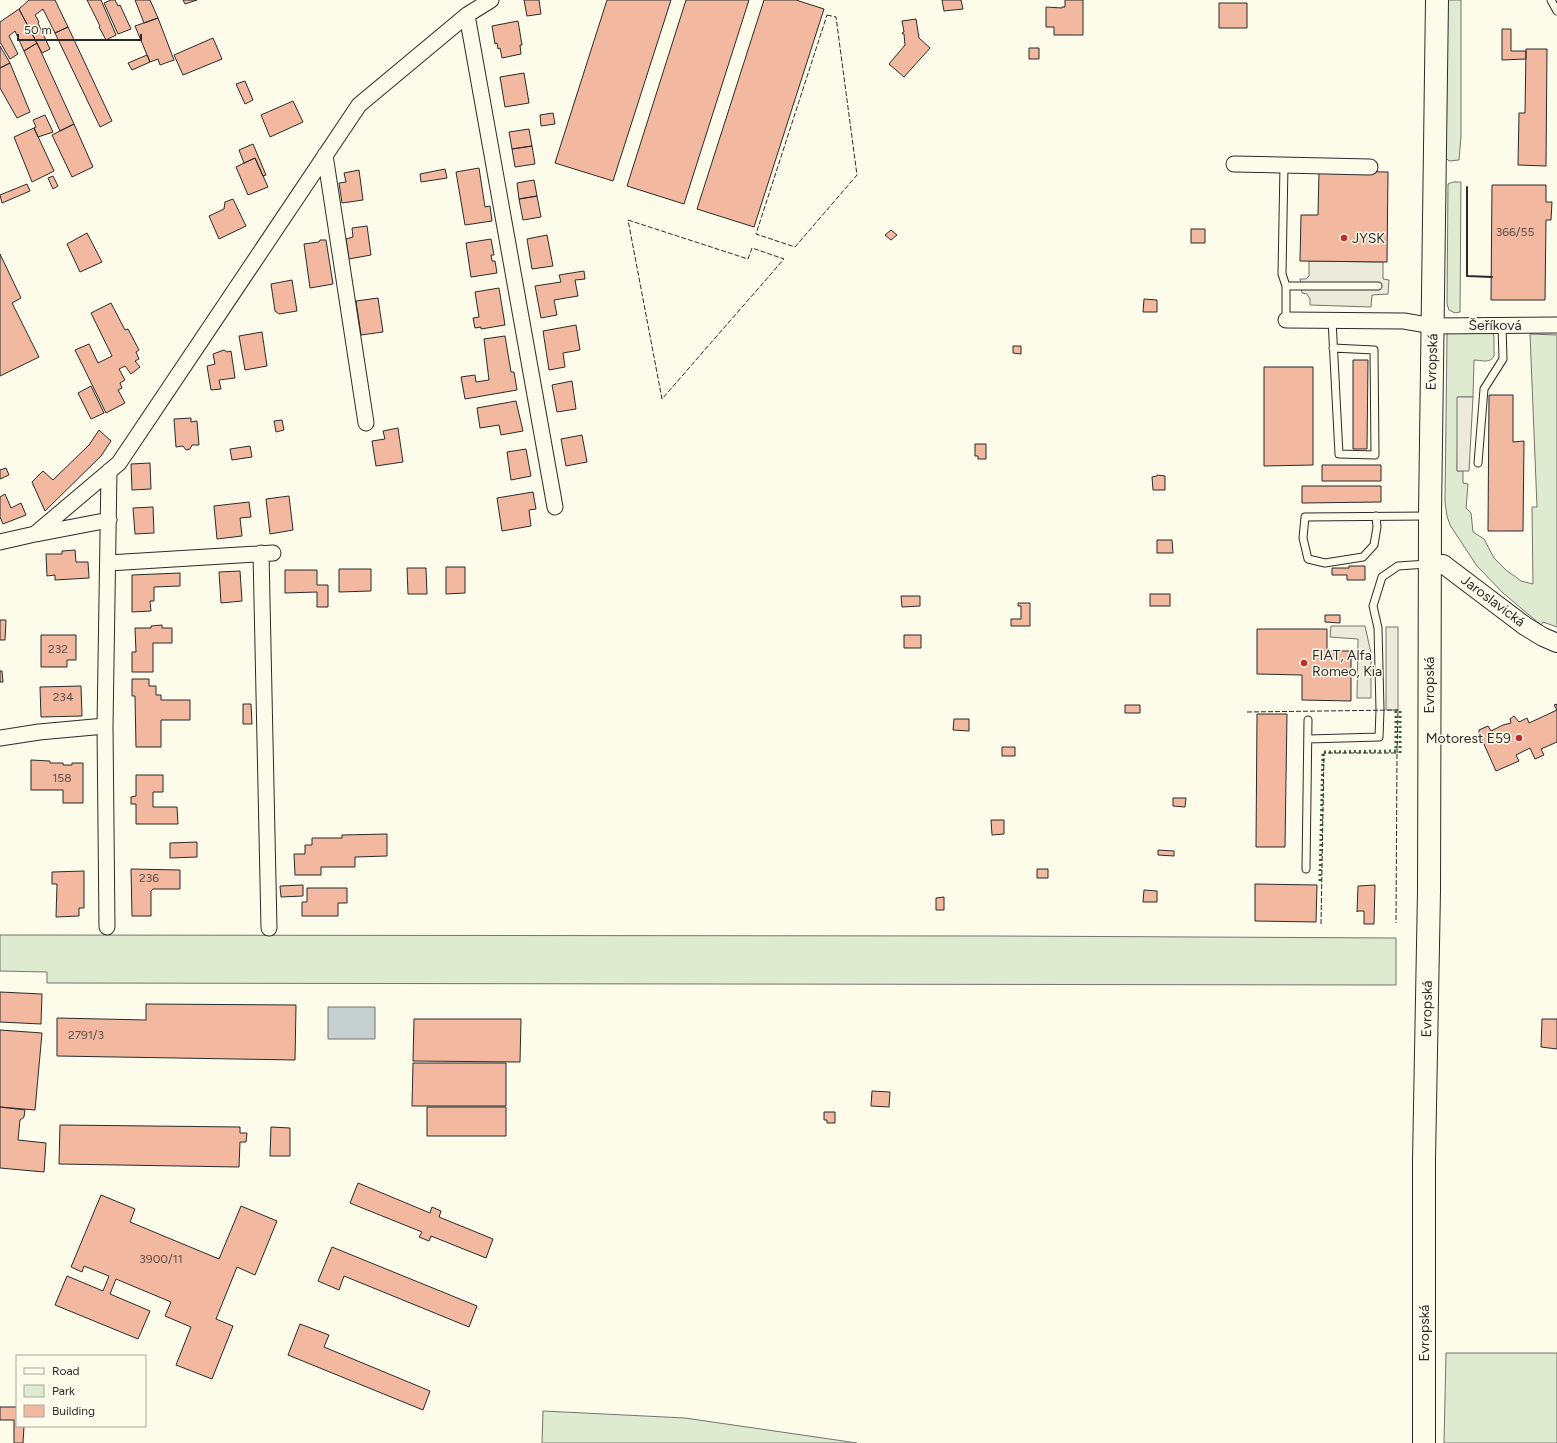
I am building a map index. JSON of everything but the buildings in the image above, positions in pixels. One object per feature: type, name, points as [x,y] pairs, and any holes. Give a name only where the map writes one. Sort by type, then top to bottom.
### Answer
[{"type":"main road","name":"Evropská","points":[[1424,1443],[1424,1160],[1429,891],[1429,564],[1437,0]]},
{"type":"street","points":[[36,534],[119,463],[359,105],[467,15],[491,0]]},
{"type":"street","points":[[467,15],[555,507]]},
{"type":"street","points":[[325,155],[366,423]]},
{"type":"street","points":[[1234,164],[1370,167]]},
{"type":"street","name":"Šeříková","points":[[1286,320],[1404,320],[1433,326],[1557,325]]},
{"type":"street","points":[[108,927],[105,726],[109,471]]},
{"type":"street","points":[[0,542],[109,520]]},
{"type":"street","points":[[108,563],[267,553],[269,928]]},
{"type":"street","name":"Jaroslavická","points":[[1429,564],[1443,564],[1525,626],[1543,638],[1557,643]]},
{"type":"street","points":[[0,738],[52,730],[105,726]]},
{"type":"lane","points":[[1551,0],[1557,11]]},
{"type":"lane","points":[[1284,165],[1282,274],[1286,286],[1286,320]]},
{"type":"lane","points":[[1286,286],[1378,286]]},
{"type":"lane","points":[[1332,320],[1333,348],[1339,454],[1375,455],[1374,350],[1333,348]]},
{"type":"lane","points":[[1478,463],[1484,389],[1503,359],[1502,325]]},
{"type":"lane","points":[[1376,516],[1377,527],[1374,545],[1363,557],[1325,562],[1308,559],[1303,538],[1305,517],[1376,516],[1430,516]]},
{"type":"lane","points":[[1308,739],[1379,737],[1380,710],[1378,628],[1373,606],[1382,577],[1398,566],[1429,564]]},
{"type":"lane","points":[[1306,869],[1308,720]]},
{"type":"green space","points":[[1447,0],[1461,0],[1461,136],[1459,160],[1449,161],[1446,158]]},
{"type":"green space","points":[[1453,182],[1461,182],[1460,312],[1455,313],[1449,310],[1447,304],[1448,184]]},
{"type":"green space","points":[[1450,332],[1493,333],[1494,337],[1494,356],[1488,361],[1474,360],[1473,397],[1458,397],[1457,471],[1463,471],[1463,483],[1468,484],[1466,508],[1471,513],[1473,532],[1484,539],[1494,558],[1506,570],[1521,581],[1533,584],[1532,507],[1537,507],[1530,334],[1557,335],[1557,627],[1543,622],[1541,625],[1503,593],[1477,566],[1450,525],[1445,502],[1447,335]]},
{"type":"green space","points":[[0,935],[1396,938],[1396,985],[47,983],[47,972],[0,971]]},
{"type":"green space","points":[[1446,1353],[1557,1353],[1557,1443],[1444,1443]]},
{"type":"green space","points":[[543,1411],[685,1418],[857,1443],[542,1443]]},
{"type":"shaded area","points":[[1309,261],[1383,262],[1383,279],[1389,280],[1388,294],[1372,295],[1371,307],[1310,305],[1310,299],[1307,294],[1302,293],[1300,279],[1306,279],[1309,276]]},
{"type":"shaded area","points":[[1457,397],[1473,397],[1469,471],[1457,471]]},
{"type":"shaded area","points":[[1331,626],[1365,626],[1371,653],[1371,698],[1357,698],[1358,639],[1330,637]]},
{"type":"shaded area","points":[[1386,627],[1398,627],[1398,710],[1386,710]]},
{"type":"shaded area","points":[[328,1007],[375,1007],[375,1039],[328,1039]]},
{"type":"hedge","points":[[1320,881],[1323,752],[1396,751],[1396,711]]},
{"type":"hedge","points":[[1400,711],[1400,753]]},
{"type":"fence","points":[[827,15],[836,17],[857,175],[795,247],[756,234],[827,15]]},
{"type":"fence","points":[[628,220],[748,259],[752,248],[784,259],[662,399],[628,220]]},
{"type":"fence","points":[[1247,712],[1398,710],[1397,753]]},
{"type":"fence","points":[[1321,924],[1324,753],[1397,753],[1396,923]]},
{"type":"wall","points":[[1467,187],[1467,276],[1492,277]]},
{"type":"place","name":"JYSK","points":[[1344,238]]},
{"type":"place","name":"FIAT, Alfa Romeo, Kia","points":[[1304,663]]},
{"type":"place","name":"Motorest E59","points":[[1519,738]]}]
